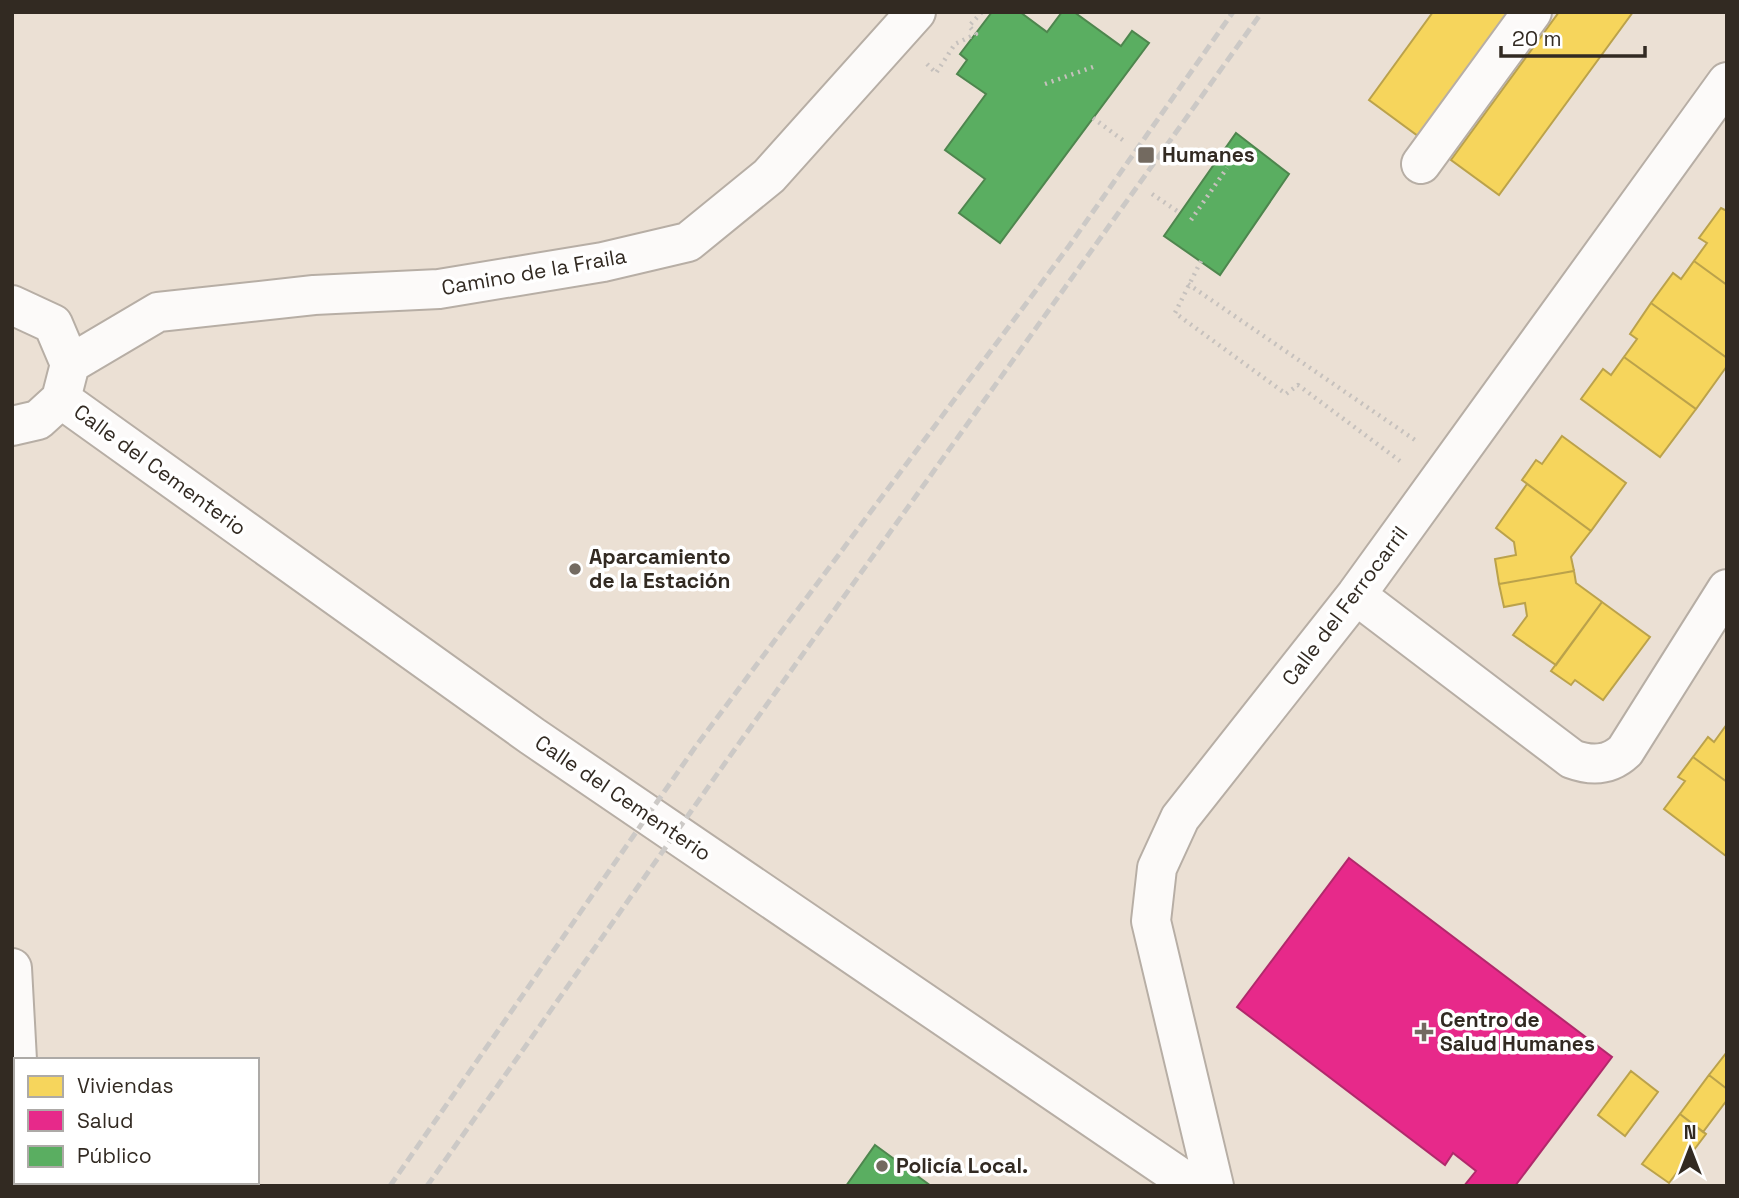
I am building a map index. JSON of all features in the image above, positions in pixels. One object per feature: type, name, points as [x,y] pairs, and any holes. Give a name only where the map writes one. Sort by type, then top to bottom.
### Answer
[{"type":"street","name":"Camino de la Fraila","points":[[12,426],[38,420],[66,381],[158,312],[314,295],[439,289],[603,262],[688,242],[769,176],[916,12]]},
{"type":"street","points":[[1420,164],[1532,12]]},
{"type":"street","name":"Calle del Ferrocarril","points":[[1214,1186],[1151,920],[1157,868],[1180,818],[1356,595],[1727,82]]},
{"type":"street","points":[[12,305],[53,324],[66,381]]},
{"type":"street","name":"Calle del Cementerio","points":[[66,381],[532,736],[1193,1186]]},
{"type":"street","points":[[1356,595],[1572,759],[1599,764],[1616,759],[1625,751],[1727,589]]},
{"type":"street","points":[[12,968],[17,1058]]},
{"type":"path","points":[[936,73],[955,44],[976,34],[969,26],[982,12]]},
{"type":"path","points":[[1045,84],[1093,67]]},
{"type":"path","points":[[1093,118],[1124,141]]},
{"type":"path","points":[[1191,220],[1227,168]]},
{"type":"path","points":[[1152,194],[1180,213]]},
{"type":"path","points":[[1200,261],[1175,313],[1286,394],[1298,385],[1442,475]]},
{"type":"path","points":[[1188,284],[1442,475]]},
{"type":"building: Viviendas","points":[[1433,12],[1508,12],[1418,136],[1369,100]]},
{"type":"building: Viviendas","points":[[1559,12],[1633,12],[1499,195],[1451,160]]},
{"type":"building: Viviendas","points":[[1721,208],[1727,211],[1727,285],[1694,261],[1707,243],[1699,238]]},
{"type":"building: Viviendas","points":[[1694,261],[1727,285],[1727,358],[1651,303],[1673,273],[1681,279]]},
{"type":"building: Viviendas","points":[[1651,303],[1727,358],[1727,366],[1696,409],[1624,357],[1637,339],[1630,334]]},
{"type":"building: Viviendas","points":[[1624,357],[1696,409],[1660,457],[1581,399],[1603,369],[1611,375]]},
{"type":"building: Viviendas","points":[[1562,436],[1626,483],[1591,531],[1522,480],[1536,460],[1542,464]]},
{"type":"building: Viviendas","points":[[1527,484],[1591,531],[1571,557],[1574,571],[1499,584],[1495,559],[1516,555],[1514,542],[1496,528]]},
{"type":"building: Viviendas","points":[[1574,571],[1576,583],[1602,602],[1556,665],[1513,635],[1527,616],[1525,603],[1504,607],[1499,584]]},
{"type":"building: Viviendas","points":[[1602,602],[1650,637],[1603,700],[1575,680],[1571,685],[1551,671]]},
{"type":"building: Viviendas","points":[[1727,724],[1727,782],[1693,757],[1708,737],[1714,742]]},
{"type":"building: Viviendas","points":[[1693,757],[1727,782],[1726,856],[1664,809],[1685,781],[1678,777]]},
{"type":"building: Viviendas","points":[[1727,1052],[1727,1089],[1709,1075]]},
{"type":"building: Viviendas","points":[[1631,1071],[1658,1092],[1625,1136],[1598,1115]]},
{"type":"building: Viviendas","points":[[1709,1075],[1727,1089],[1727,1100],[1703,1132],[1680,1114]]},
{"type":"building: Viviendas","points":[[1680,1114],[1706,1134],[1669,1183],[1642,1164]]},
{"type":"building: Salud","name":"Centro de Salud Humanes","points":[[1349,858],[1612,1057],[1515,1186],[1464,1186],[1476,1171],[1471,1167],[1453,1153],[1445,1165],[1237,1007]]},
{"type":"building: Público","points":[[992,12],[1020,12],[1047,32],[1062,12],[1074,12],[1121,46],[1132,31],[1149,43],[1000,243],[959,213],[985,179],[945,150],[986,94],[957,74],[967,60],[960,54]]},
{"type":"building: Público","points":[[1236,133],[1289,174],[1220,275],[1164,236]]},
{"type":"building: Público","name":"Policía Local.","points":[[875,1145],[931,1186],[846,1186]]},
{"type":"railway","points":[[390,1186],[696,746],[1069,246],[1233,12]]},
{"type":"railway","points":[[427,1186],[725,763],[1262,12]]},
{"type":"place","name":"Humanes","points":[[1146,155]]},
{"type":"place","name":"Aparcamiento de la Estación","points":[[575,569]]},
{"type":"place","name":"Centro de Salud Humanes","points":[[1424,1032]]},
{"type":"place","name":"Policía Local.","points":[[882,1166]]}]
